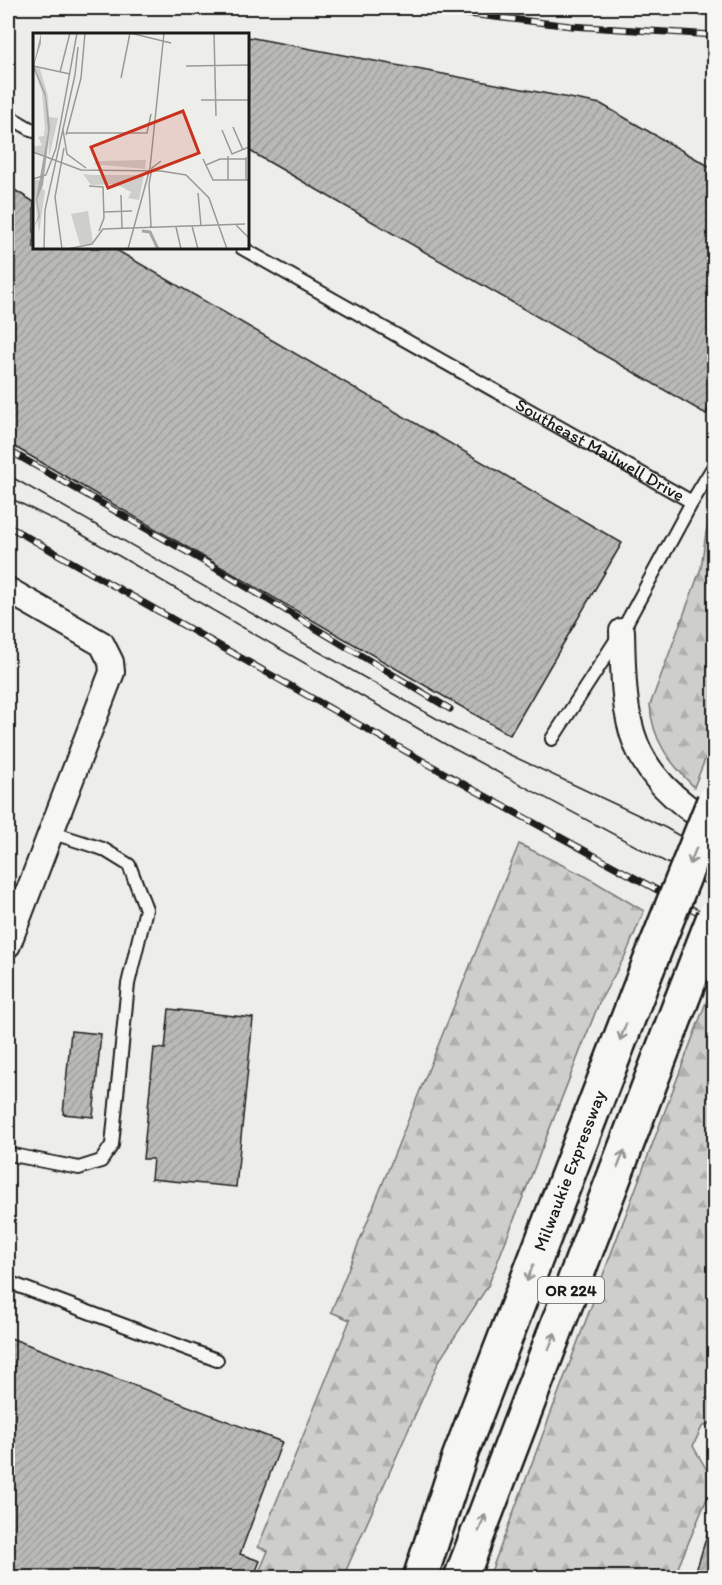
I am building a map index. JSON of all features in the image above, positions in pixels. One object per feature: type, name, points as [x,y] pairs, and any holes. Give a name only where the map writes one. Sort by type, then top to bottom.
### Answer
[{"type":"highway","name":"Milwaukie Expressway","points":[[420,1578],[459,1458],[714,801]]},
{"type":"highway","name":"OR 224","points":[[461,1578],[714,917]]},
{"type":"highway","points":[[403,1578],[459,1458]]},
{"type":"street","points":[[8,590],[102,644],[111,662],[112,672],[8,945]]},
{"type":"street","points":[[622,631],[625,703],[634,743],[668,792],[685,807],[714,826]]},
{"type":"lane","points":[[8,116],[33,130]]},
{"type":"lane","name":"Southeast Mailwell Drive","points":[[244,249],[692,502],[622,631],[552,740]]},
{"type":"lane","points":[[692,502],[714,466]]},
{"type":"lane","points":[[8,1154],[79,1168],[101,1161],[112,1145],[128,984],[146,909],[129,865],[103,849],[50,832]]},
{"type":"lane","points":[[8,1282],[217,1360]]},
{"type":"green space","points":[[714,510],[714,737],[694,787],[670,760],[658,740],[651,718],[650,705],[701,568],[706,532]]},
{"type":"green space","points":[[519,844],[587,877],[644,911],[626,954],[599,1003],[488,1286],[439,1361],[343,1577],[257,1577],[268,1551],[258,1547],[350,1320],[331,1312]]},
{"type":"green space","points":[[714,981],[714,1421],[702,1427],[693,1446],[708,1472],[708,1496],[674,1577],[489,1577]]},
{"type":"building","points":[[249,37],[601,104],[714,169],[714,401],[706,414],[249,151]]},
{"type":"building","points":[[8,186],[33,201],[33,249],[115,249],[622,543],[510,735],[8,443]]},
{"type":"building","points":[[169,1009],[253,1018],[236,1187],[151,1179],[153,1159],[143,1159],[154,1048],[165,1049]]},
{"type":"building","points":[[71,1031],[101,1034],[93,1117],[63,1114]]},
{"type":"building","points":[[8,1337],[282,1442],[240,1554],[260,1561],[253,1578],[8,1578]]},
{"type":"building","points":[[710,1525],[714,1526],[714,1578],[694,1578]]},
{"type":"tram line","points":[[8,475],[455,729],[666,828],[714,856]]},
{"type":"tram line","points":[[8,497],[74,530],[445,744],[714,888]]},
{"type":"railway","points":[[418,8],[571,26],[714,35]]},
{"type":"railway","points":[[8,450],[210,565],[450,709]]},
{"type":"railway","points":[[8,526],[476,791],[714,921]]}]
